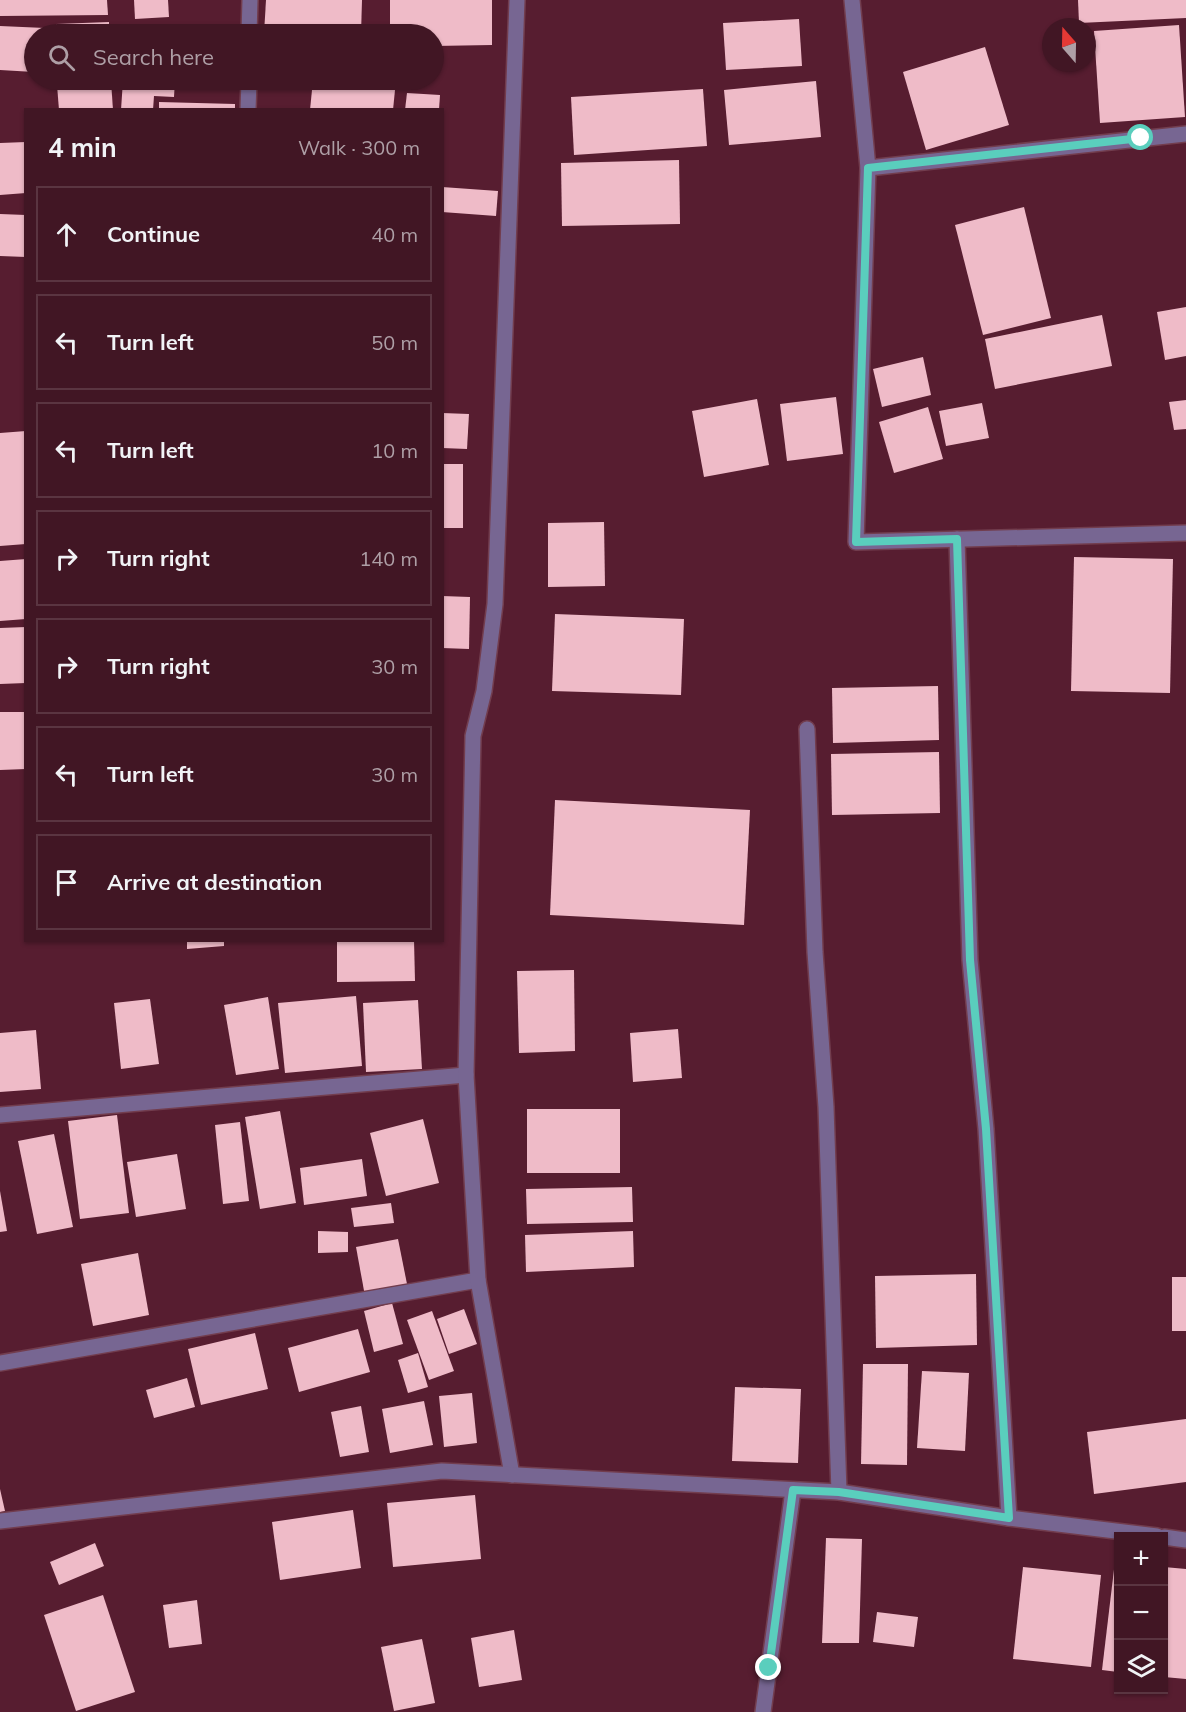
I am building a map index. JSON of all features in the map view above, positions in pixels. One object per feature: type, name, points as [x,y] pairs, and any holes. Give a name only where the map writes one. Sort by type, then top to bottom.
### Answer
[{"type":"street","points":[[249,24],[250,0]]},
{"type":"street","points":[[512,1475],[478,1280],[466,1075],[473,736],[484,691],[495,604],[517,0]]},
{"type":"street","points":[[852,0],[868,168],[856,542],[1186,533]]},
{"type":"street","points":[[248,108],[249,90]]},
{"type":"street","points":[[868,168],[1186,134]]},
{"type":"street","points":[[957,539],[970,960],[986,1129],[1009,1518]]},
{"type":"street","points":[[807,729],[815,952],[826,1107],[839,1492]]},
{"type":"street","points":[[0,1115],[466,1075]]},
{"type":"street","points":[[0,1363],[478,1280]]},
{"type":"street","points":[[0,1521],[442,1471],[839,1492],[1009,1518],[1124,1532]]},
{"type":"street","points":[[763,1712],[793,1490]]},
{"type":"street","points":[[1168,1538],[1186,1540]]},
{"type":"building","points":[[0,0],[107,0],[108,15],[0,16]]},
{"type":"building","points":[[134,0],[168,0],[169,17],[135,19]]},
{"type":"building","points":[[266,0],[362,0],[361,24],[265,24]]},
{"type":"building","points":[[390,0],[492,0],[492,45],[444,46],[444,24],[390,24]]},
{"type":"building","points":[[1078,0],[1186,0],[1186,18],[1096,22],[1096,18],[1079,18]]},
{"type":"building","points":[[799,19],[802,66],[726,70],[723,23]]},
{"type":"building","points":[[109,22],[109,24],[56,24]]},
{"type":"building","points":[[1179,25],[1185,117],[1100,123],[1096,31]]},
{"type":"building","points":[[0,26],[24,27],[24,71],[0,70]]},
{"type":"building","points":[[985,47],[1009,125],[926,150],[903,72]]},
{"type":"building","points":[[816,81],[821,137],[729,145],[724,90]]},
{"type":"building","points":[[703,89],[707,146],[574,155],[571,97]]},
{"type":"building","points":[[57,90],[112,90],[113,108],[59,108]]},
{"type":"building","points":[[122,90],[174,90],[174,97],[154,96],[153,108],[121,108]]},
{"type":"building","points":[[312,90],[395,90],[393,108],[310,108]]},
{"type":"building","points":[[407,93],[440,95],[439,108],[405,108]]},
{"type":"building","points":[[159,102],[235,104],[235,108],[159,108]]},
{"type":"building","points":[[24,142],[24,193],[0,195],[0,143]]},
{"type":"building","points":[[679,160],[680,224],[562,226],[561,163]]},
{"type":"building","points":[[444,187],[498,191],[496,216],[444,212]]},
{"type":"building","points":[[1024,207],[1051,318],[983,335],[955,225]]},
{"type":"building","points":[[0,214],[24,215],[24,257],[0,256]]},
{"type":"building","points":[[1186,307],[1186,356],[1165,360],[1157,312]]},
{"type":"building","points":[[1102,315],[1112,366],[995,389],[985,339]]},
{"type":"building","points":[[923,357],[931,395],[882,407],[873,369]]},
{"type":"building","points":[[836,397],[843,454],[787,461],[780,404]]},
{"type":"building","points":[[757,399],[769,465],[704,477],[692,411]]},
{"type":"building","points":[[1186,400],[1186,429],[1174,430],[1169,402]]},
{"type":"building","points":[[982,403],[989,438],[946,446],[939,411]]},
{"type":"building","points":[[928,407],[943,459],[894,473],[879,422]]},
{"type":"building","points":[[444,413],[469,414],[467,449],[444,448]]},
{"type":"building","points":[[24,431],[24,544],[0,546],[0,433]]},
{"type":"building","points":[[444,464],[463,464],[463,528],[444,528]]},
{"type":"building","points":[[604,522],[605,586],[548,587],[548,523]]},
{"type":"building","points":[[1074,557],[1173,559],[1170,693],[1071,691]]},
{"type":"building","points":[[24,559],[24,619],[0,621],[0,561]]},
{"type":"building","points":[[444,596],[470,597],[469,649],[444,648]]},
{"type":"building","points":[[555,614],[684,619],[681,695],[552,691]]},
{"type":"building","points":[[24,627],[24,683],[0,684],[0,628]]},
{"type":"building","points":[[938,686],[939,740],[833,743],[832,688]]},
{"type":"building","points":[[0,712],[24,712],[24,769],[0,770]]},
{"type":"building","points":[[939,752],[940,813],[832,815],[831,754]]},
{"type":"building","points":[[555,800],[750,810],[744,925],[550,915]]},
{"type":"building","points":[[187,942],[224,942],[224,946],[187,949]]},
{"type":"building","points":[[337,942],[414,942],[415,981],[337,982]]},
{"type":"building","points":[[574,970],[575,1051],[519,1053],[517,971]]},
{"type":"building","points":[[356,996],[362,1066],[285,1073],[278,1003]]},
{"type":"building","points":[[268,997],[279,1069],[236,1075],[224,1005]]},
{"type":"building","points":[[150,999],[159,1064],[121,1069],[114,1003]]},
{"type":"building","points":[[418,1000],[422,1069],[366,1072],[363,1003]]},
{"type":"building","points":[[678,1029],[682,1078],[633,1082],[630,1033]]},
{"type":"building","points":[[36,1030],[41,1089],[0,1092],[0,1033]]},
{"type":"building","points":[[527,1109],[620,1109],[620,1173],[527,1173]]},
{"type":"building","points":[[280,1111],[296,1203],[260,1209],[245,1117]]},
{"type":"building","points":[[117,1115],[129,1213],[80,1219],[68,1121]]},
{"type":"building","points":[[423,1119],[439,1183],[386,1196],[370,1133]]},
{"type":"building","points":[[240,1122],[249,1201],[223,1204],[215,1125]]},
{"type":"building","points":[[54,1134],[73,1227],[37,1234],[18,1141]]},
{"type":"building","points":[[177,1154],[186,1209],[136,1217],[127,1162]]},
{"type":"building","points":[[362,1159],[367,1196],[304,1205],[300,1168]]},
{"type":"building","points":[[632,1187],[633,1222],[527,1224],[526,1189]]},
{"type":"building","points":[[0,1191],[7,1231],[0,1232]]},
{"type":"building","points":[[391,1203],[394,1223],[354,1227],[351,1208]]},
{"type":"building","points":[[318,1231],[348,1232],[348,1252],[318,1253]]},
{"type":"building","points":[[633,1231],[634,1267],[526,1272],[525,1235]]},
{"type":"building","points":[[398,1239],[408,1289],[365,1296],[356,1247]]},
{"type":"building","points":[[138,1253],[149,1315],[93,1326],[81,1264]]},
{"type":"building","points":[[976,1274],[977,1345],[876,1348],[875,1276]]},
{"type":"building","points":[[1172,1277],[1186,1277],[1186,1331],[1172,1331]]},
{"type":"building","points":[[392,1303],[403,1344],[374,1352],[364,1311]]},
{"type":"building","points":[[464,1309],[477,1344],[449,1354],[437,1319]]},
{"type":"building","points":[[432,1311],[454,1371],[429,1380],[407,1320]]},
{"type":"building","points":[[358,1329],[370,1372],[299,1392],[288,1348]]},
{"type":"building","points":[[255,1333],[268,1389],[201,1405],[188,1349]]},
{"type":"building","points":[[418,1353],[428,1387],[408,1393],[398,1360]]},
{"type":"building","points":[[863,1364],[908,1364],[907,1465],[861,1464]]},
{"type":"building","points":[[922,1371],[969,1373],[965,1451],[917,1448]]},
{"type":"building","points":[[187,1378],[195,1407],[154,1418],[146,1390]]},
{"type":"building","points":[[735,1387],[801,1389],[798,1463],[732,1461]]},
{"type":"building","points":[[472,1393],[477,1443],[444,1447],[439,1396]]},
{"type":"building","points":[[424,1401],[433,1445],[390,1453],[382,1409]]},
{"type":"building","points":[[361,1406],[369,1452],[340,1457],[331,1412]]},
{"type":"building","points":[[1186,1419],[1186,1482],[1094,1494],[1087,1432]]},
{"type":"building","points":[[0,1489],[5,1511],[0,1512]]},
{"type":"building","points":[[475,1495],[481,1559],[393,1567],[387,1503]]},
{"type":"building","points":[[353,1510],[361,1568],[280,1580],[272,1522]]},
{"type":"building","points":[[826,1538],[862,1539],[859,1643],[822,1643]]},
{"type":"building","points":[[95,1543],[104,1566],[59,1585],[50,1562]]},
{"type":"building","points":[[1023,1567],[1101,1575],[1091,1667],[1013,1659]]},
{"type":"building","points":[[1168,1567],[1186,1569],[1186,1679],[1168,1677]]},
{"type":"building","points":[[1114,1569],[1114,1672],[1102,1670]]},
{"type":"building","points":[[103,1595],[135,1692],[76,1711],[44,1615]]},
{"type":"building","points":[[197,1600],[202,1644],[169,1648],[163,1605]]},
{"type":"building","points":[[877,1612],[918,1617],[914,1647],[873,1642]]},
{"type":"building","points":[[514,1630],[522,1680],[479,1687],[471,1638]]},
{"type":"building","points":[[422,1639],[435,1703],[394,1711],[381,1647]]},
{"type":"route","points":[[769,1668],[793,1490],[839,1492],[1009,1518],[986,1129],[970,960],[957,539],[856,542],[868,168],[1141,138]]}]
